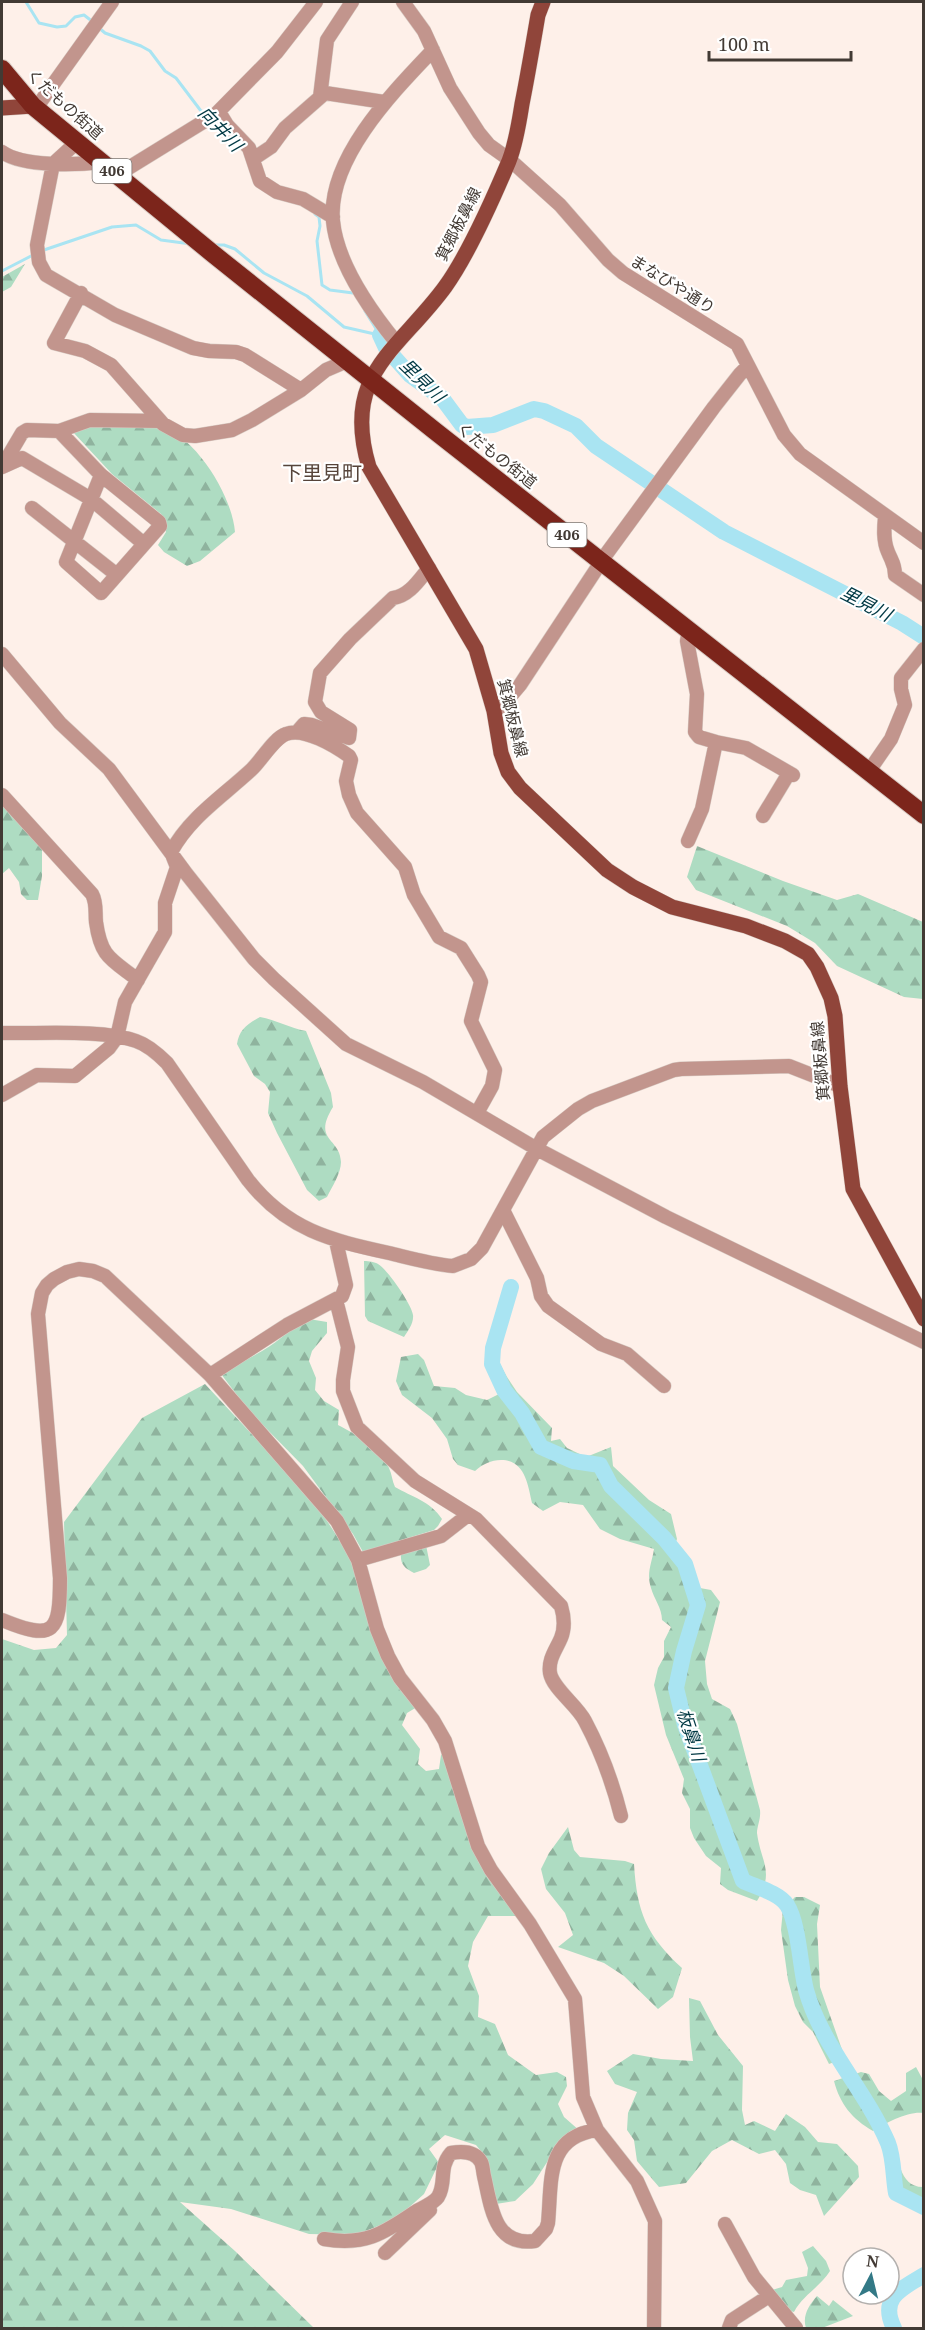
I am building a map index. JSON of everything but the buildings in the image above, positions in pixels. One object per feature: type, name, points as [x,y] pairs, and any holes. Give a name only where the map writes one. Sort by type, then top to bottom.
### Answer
[{"type":"highway","name":"くだもの街道","points":[[2,69],[33,106],[117,175],[347,361],[924,815]]},
{"type":"main road","name":"箕郷板鼻線","points":[[543,2],[538,15],[510,160],[464,255],[446,286],[392,347],[370,379],[361,434],[369,467],[476,650],[494,711],[501,753],[508,772],[520,788],[607,870],[672,907],[786,940],[808,954],[817,967],[831,998],[835,1016],[840,1086],[853,1189],[924,1319]]},
{"type":"main road","points":[[2,108],[33,106]]},
{"type":"street","points":[[33,106],[39,104],[112,2]]},
{"type":"street","points":[[117,175],[219,112],[277,52],[316,2]]},
{"type":"street","points":[[320,97],[327,40],[352,2]]},
{"type":"street","name":"まなびや通り","points":[[407,3],[424,31],[450,88],[489,145],[510,160],[560,205],[608,260],[623,273],[665,301],[732,340],[742,350],[748,366],[790,444],[814,466],[924,543]]},
{"type":"street","points":[[392,347],[346,267],[333,217],[338,180],[346,161],[384,102],[433,50]]},
{"type":"street","points":[[253,159],[271,147],[285,128],[320,97],[331,93],[384,102]]},
{"type":"street","points":[[219,112],[227,125],[249,148],[260,181],[268,187],[303,199],[333,217]]},
{"type":"street","points":[[77,142],[52,164],[36,245],[41,270],[115,315],[193,348],[245,355],[301,390]]},
{"type":"street","points":[[2,152],[15,158],[52,164],[80,165],[102,162]]},
{"type":"street","points":[[81,293],[54,343],[86,351],[111,365],[160,421],[183,435],[195,436],[231,430],[301,390],[326,370],[347,361]]},
{"type":"street","points":[[494,711],[520,686],[601,562],[748,366]]},
{"type":"street","points":[[2,467],[22,433],[27,430],[59,431],[90,420],[160,421]]},
{"type":"street","points":[[59,431],[101,475],[159,522],[160,526],[101,593],[66,562],[101,475]]},
{"type":"street","points":[[2,467],[22,458],[91,499],[144,544]]},
{"type":"street","points":[[32,508],[117,575]]},
{"type":"street","points":[[885,517],[887,551],[895,564],[895,576],[924,595]]},
{"type":"street","points":[[297,732],[304,724],[349,738],[350,730],[321,712],[315,702],[320,673],[350,639],[393,598],[402,597],[408,592],[429,568]]},
{"type":"street","points":[[689,630],[687,640],[697,694],[695,732],[699,736],[716,742],[746,748],[791,774],[763,816]]},
{"type":"street","points":[[869,771],[891,739],[905,705],[900,689],[901,678],[924,649]]},
{"type":"street","points":[[2,654],[60,723],[109,769],[254,959],[346,1044],[383,1061],[537,1149],[666,1217],[924,1342]]},
{"type":"street","points":[[171,852],[180,836],[210,804],[252,769],[280,737],[287,733],[297,732],[312,736],[349,756],[351,760],[346,782],[357,813],[365,825],[405,867],[414,895],[439,937],[461,948],[481,982],[471,1021],[495,1070],[492,1086],[477,1113]]},
{"type":"street","points":[[688,841],[702,809],[716,742]]},
{"type":"street","points":[[2,795],[92,894],[95,900],[96,920],[103,952],[138,980]]},
{"type":"street","points":[[2,1095],[37,1075],[75,1076],[109,1048],[117,1037],[121,1012],[165,932],[165,903],[177,867],[171,852]]},
{"type":"street","points":[[2,1033],[109,1035],[137,1041],[167,1063],[248,1180],[274,1209],[300,1226],[336,1241],[443,1265],[459,1265],[471,1259],[482,1248],[543,1137],[578,1109],[592,1101],[674,1070],[789,1066],[840,1086]]},
{"type":"street","points":[[503,1210],[537,1278],[541,1296],[548,1306],[601,1344],[627,1354],[664,1386]]},
{"type":"street","points":[[210,1375],[287,1325],[336,1300],[345,1291],[346,1285],[336,1241]]},
{"type":"street","points":[[2,1620],[40,1632],[56,1624],[59,1614],[60,1578],[38,1314],[39,1302],[47,1285],[67,1272],[79,1269],[93,1270],[105,1276],[210,1375],[337,1521],[358,1560],[377,1629],[388,1656],[400,1678],[433,1720],[446,1741],[478,1846],[491,1870],[530,1924],[575,1999],[583,2097],[597,2130],[637,2181],[655,2221],[654,2328]]},
{"type":"street","points":[[336,1300],[348,1347],[343,1391],[354,1422],[406,1474],[481,1523],[561,1606],[562,1635],[551,1656],[550,1672],[556,1686],[585,1720],[613,1787],[621,1816]]},
{"type":"street","points":[[358,1560],[441,1536],[468,1515]]},
{"type":"street","points":[[385,2253],[432,2208],[438,2199],[443,2166],[451,2153],[471,2153],[481,2162],[493,2214],[503,2233],[518,2241],[535,2241],[546,2229],[548,2223],[555,2157],[570,2139],[584,2132],[597,2130]]},
{"type":"street","points":[[324,2239],[351,2242],[373,2237],[438,2199]]},
{"type":"street","points":[[725,2224],[754,2277],[796,2328]]},
{"type":"street","points":[[729,2328],[732,2320],[769,2296]]},
{"type":"green space","points":[[25,264],[11,287],[2,292],[2,277]]},
{"type":"green space","points":[[93,423],[152,424],[172,431],[198,453],[209,468],[227,501],[235,532],[200,561],[187,566],[164,552],[158,545],[166,532],[161,514],[112,474],[72,431]]},
{"type":"green space","points":[[2,799],[42,845],[42,876],[38,900],[27,900],[21,894],[19,882],[9,868],[2,874]]},
{"type":"green space","points":[[697,846],[837,900],[858,894],[923,922],[923,999],[904,997],[837,966],[815,943],[787,926],[696,890],[687,877]]},
{"type":"green space","points":[[260,1017],[306,1031],[331,1093],[333,1107],[325,1126],[326,1133],[340,1154],[341,1166],[327,1197],[319,1201],[307,1190],[268,1113],[270,1092],[265,1084],[254,1076],[237,1044],[244,1028]]},
{"type":"green space","points":[[364,1261],[378,1264],[393,1280],[409,1304],[413,1318],[404,1337],[368,1321],[365,1316]]},
{"type":"green space","points":[[309,1319],[327,1322],[327,1333],[312,1351],[309,1361],[316,1378],[315,1390],[324,1401],[339,1410],[338,1425],[374,1448],[385,1461],[395,1487],[426,1504],[437,1513],[442,1519],[434,1530],[363,1552],[353,1534],[303,1466],[249,1411],[221,1374],[264,1350]]},
{"type":"green space","points":[[500,1344],[499,1362],[517,1392],[552,1428],[551,1441],[560,1439],[567,1448],[586,1457],[611,1447],[613,1466],[649,1500],[671,1514],[677,1539],[671,1554],[689,1586],[711,1590],[720,1602],[705,1661],[707,1684],[712,1699],[730,1709],[737,1724],[760,1810],[757,1833],[766,1874],[757,1901],[728,1890],[720,1884],[721,1868],[706,1856],[690,1828],[690,1809],[682,1793],[684,1779],[666,1735],[654,1685],[658,1668],[664,1657],[664,1641],[671,1627],[662,1620],[661,1611],[650,1583],[649,1573],[654,1549],[620,1539],[600,1529],[583,1505],[560,1502],[543,1511],[532,1503],[527,1481],[520,1469],[509,1461],[490,1462],[475,1471],[458,1465],[453,1459],[447,1439],[432,1418],[402,1395],[396,1381],[401,1357],[418,1354],[424,1360],[434,1386],[455,1388],[466,1395],[487,1400],[501,1393],[489,1368]]},
{"type":"green space","points":[[205,1384],[314,1501],[348,1553],[379,1645],[417,1707],[407,1713],[402,1725],[420,1749],[418,1764],[426,1771],[439,1769],[441,1755],[446,1750],[479,1863],[518,1916],[488,1916],[473,1942],[468,1966],[479,1996],[478,2017],[495,2024],[508,2055],[536,2075],[557,2072],[566,2077],[567,2086],[558,2104],[564,2117],[580,2131],[558,2145],[533,2184],[515,2201],[496,2204],[485,2156],[476,2145],[445,2135],[429,2149],[439,2163],[424,2194],[396,2219],[356,2235],[309,2234],[231,2209],[180,2202],[235,2251],[314,2328],[2,2328],[2,1639],[34,1650],[56,1648],[67,1635],[64,1522],[142,1418]]},
{"type":"green space","points":[[426,1545],[430,1565],[414,1573],[402,1563],[401,1553]]},
{"type":"green space","points":[[568,1827],[574,1850],[580,1857],[625,1861],[634,1864],[638,1896],[646,1922],[660,1945],[682,1968],[673,1997],[658,2009],[624,1976],[604,1963],[558,1947],[573,1935],[565,1913],[546,1889],[541,1869],[549,1853]]},
{"type":"green space","points":[[795,1897],[804,1897],[820,1905],[817,1924],[820,1987],[845,2058],[829,2064],[813,2032],[803,2022],[795,2006],[788,1980],[781,1930],[783,1909]]},
{"type":"green space","points":[[689,1998],[700,2001],[718,2035],[743,2066],[742,2110],[745,2125],[754,2121],[775,2131],[786,2114],[805,2127],[818,2142],[837,2144],[858,2166],[859,2177],[824,2216],[816,2195],[800,2190],[790,2183],[786,2164],[775,2150],[759,2154],[732,2140],[712,2151],[686,2183],[659,2187],[637,2161],[634,2140],[627,2130],[628,2113],[637,2092],[615,2084],[607,2071],[633,2054],[693,2061]]},
{"type":"green space","points":[[916,2067],[923,2080],[923,2113],[890,2121],[873,2131],[848,2110],[834,2081],[861,2072],[869,2074],[879,2091],[891,2101],[906,2091],[906,2073]]},
{"type":"green space","points":[[891,2138],[904,2176],[915,2186],[923,2187],[923,2201],[904,2192],[894,2179],[887,2160],[884,2140]]},
{"type":"green space","points":[[813,2246],[826,2261],[830,2271],[794,2312],[787,2310],[772,2290],[782,2287],[786,2280],[807,2276],[808,2268],[802,2252]]},
{"type":"green space","points":[[817,2296],[829,2306],[833,2300],[853,2316],[822,2328],[806,2328],[807,2311]]},
{"type":"waterway","name":"向井川","points":[[26,2],[39,23],[57,27],[66,26],[75,17],[84,15],[93,22]]},
{"type":"waterway","name":"向井川","points":[[98,27],[105,33],[150,51],[165,71],[176,78],[201,111],[207,113]]},
{"type":"waterway","name":"向井川","points":[[315,214],[319,217],[320,226],[317,241],[322,285],[330,290],[353,293]]},
{"type":"waterway","name":"里見川","points":[[41,251],[112,227],[136,225],[161,240],[191,244]]},
{"type":"waterway","name":"里見川","points":[[212,245],[224,245],[235,249],[264,273],[307,296],[344,327],[379,335]]},
{"type":"waterway","name":"里見川","points":[[2,271],[35,254]]},
{"type":"waterway","name":"向井川","points":[[365,311],[380,335]]},
{"type":"waterway","name":"里見川","points":[[380,335],[386,348],[410,375],[442,398],[462,425],[467,427],[493,425],[534,409],[544,411],[576,426],[596,446],[724,532],[902,623],[924,637]]},
{"type":"waterway","name":"板鼻川","points":[[511,1287],[493,1348],[492,1364],[504,1390],[522,1413],[541,1447],[573,1461],[600,1465],[611,1486],[664,1538],[685,1564],[698,1605],[676,1688],[685,1725],[743,1881],[779,1897],[791,1913],[797,1934],[806,1990],[813,2011],[833,2049],[879,2123],[890,2149],[896,2193],[924,2207]]},
{"type":"waterway","name":"板鼻川","points":[[894,2328],[890,2318],[891,2302],[900,2290],[924,2275]]},
{"type":"district","name":"下里見町","points":[[322,473]]}]
